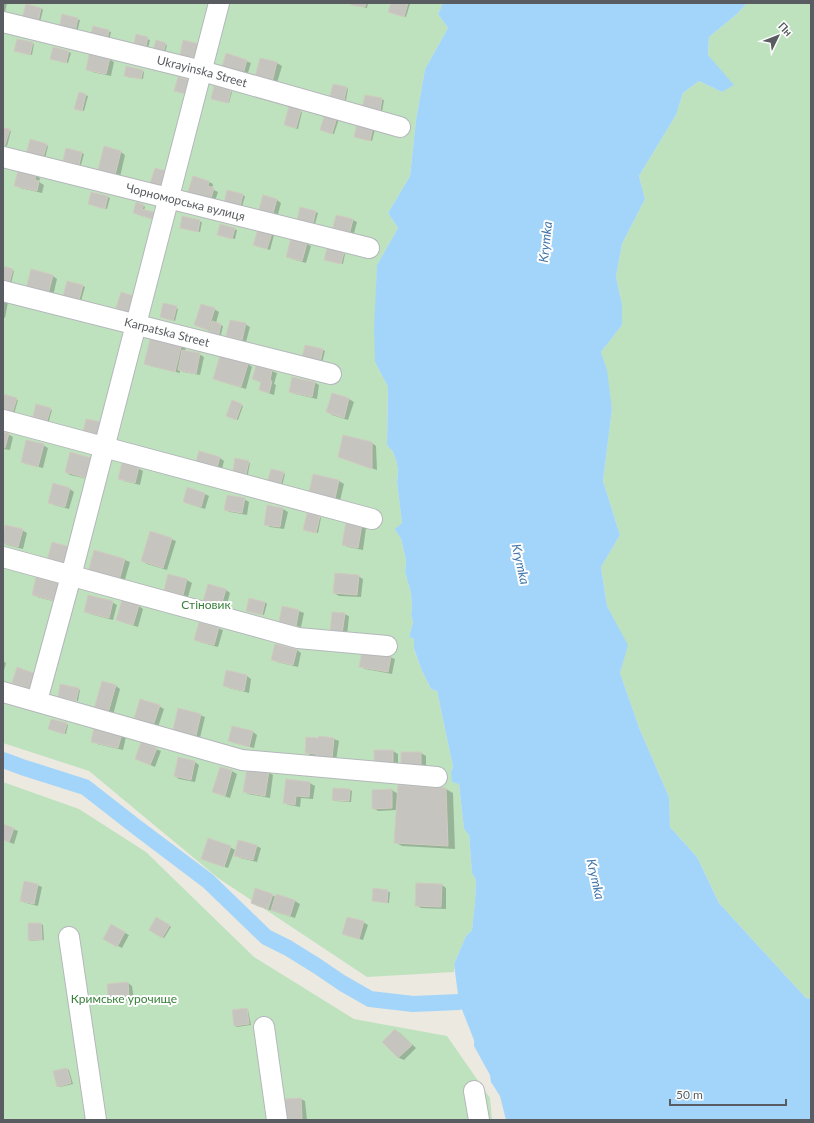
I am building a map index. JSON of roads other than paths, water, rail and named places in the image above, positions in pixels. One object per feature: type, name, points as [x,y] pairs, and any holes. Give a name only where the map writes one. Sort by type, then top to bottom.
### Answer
[{"type":"lane","points":[[37,701],[137,324],[219,3]]},
{"type":"lane","name":"Ukrayinska Street","points":[[3,22],[202,71],[400,127]]},
{"type":"lane","name":"Чорноморська вулиця","points":[[3,157],[369,248]]},
{"type":"lane","name":"Karpatska Street","points":[[3,290],[331,374]]},
{"type":"lane","points":[[3,420],[372,519]]},
{"type":"lane","points":[[3,557],[298,638],[387,646]]},
{"type":"lane","points":[[3,692],[242,760],[437,777]]},
{"type":"lane","points":[[69,937],[96,1120]]},
{"type":"lane","points":[[264,1028],[277,1120]]},
{"type":"lane","points":[[474,1091],[479,1120]]},
{"type":"water","name":"Krymka","points":[[443,3],[747,3],[737,14],[709,37],[708,55],[734,85],[722,92],[699,81],[683,93],[676,115],[639,176],[645,199],[622,244],[616,277],[622,304],[622,325],[601,352],[607,370],[612,409],[603,481],[620,535],[601,567],[607,606],[628,645],[620,673],[640,730],[669,797],[670,827],[697,857],[719,903],[806,998],[811,999],[811,1120],[506,1120],[500,1096],[491,1082],[490,1075],[474,1046],[474,1040],[459,1002],[454,964],[466,936],[472,930],[476,880],[472,873],[469,835],[464,829],[459,784],[452,782],[451,772],[453,767],[437,691],[431,689],[422,671],[414,649],[414,639],[409,637],[413,622],[411,615],[411,593],[405,572],[406,560],[401,539],[395,529],[402,523],[397,483],[398,470],[393,452],[387,445],[388,387],[375,362],[374,328],[377,265],[398,228],[388,213],[410,176],[416,120],[425,69],[448,28],[438,14]]},
{"type":"waterway","points":[[3,760],[85,787],[208,881],[266,937],[288,948],[342,983],[370,999],[413,1004],[459,1002]]},
{"type":"park label","name":"Стіновик","points":[[206,605]]},
{"type":"park label","name":"Кримське урочище","points":[[124,999]]}]
